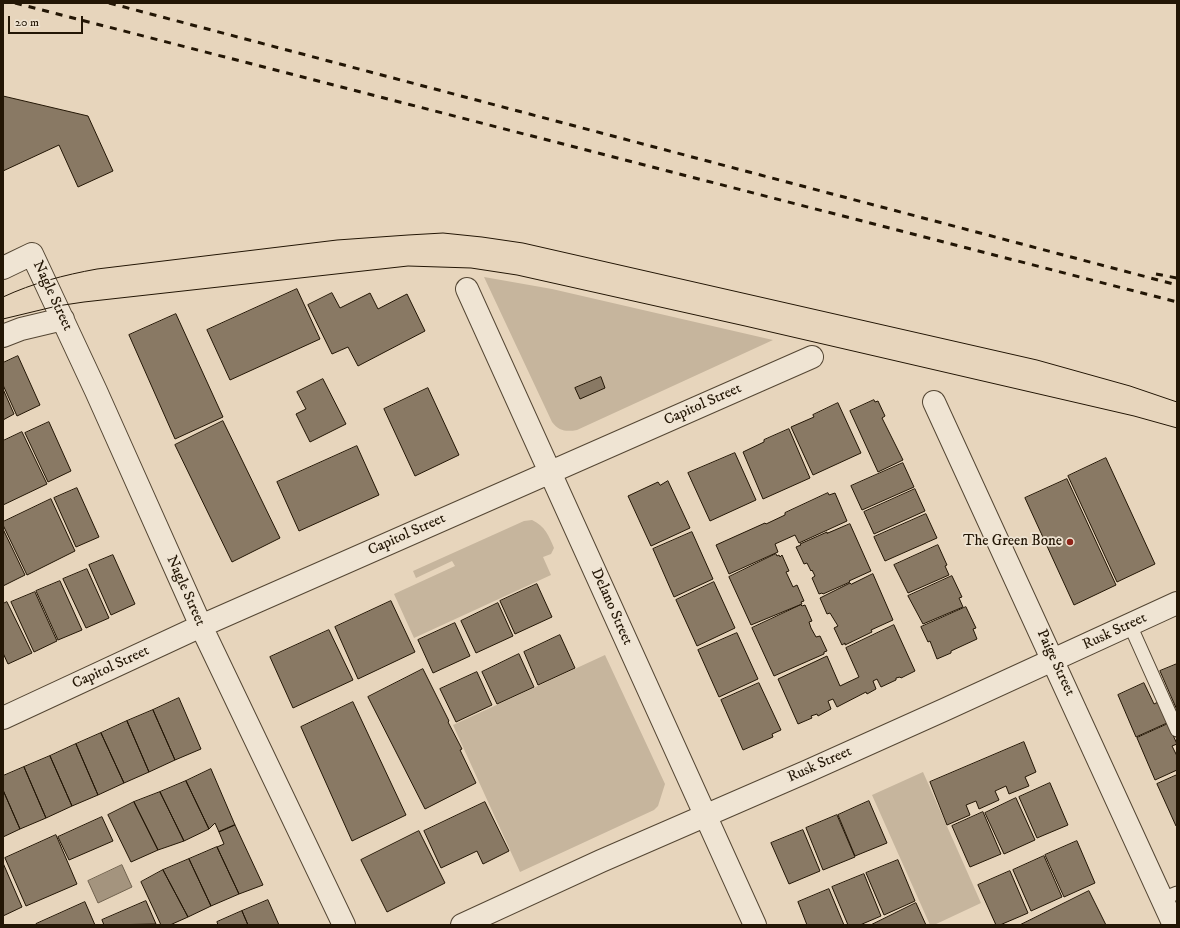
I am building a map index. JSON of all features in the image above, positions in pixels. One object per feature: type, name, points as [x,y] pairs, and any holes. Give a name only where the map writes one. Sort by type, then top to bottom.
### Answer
[{"type":"street","name":"Nagle Street","points":[[3,268],[32,254],[63,319],[201,626],[344,925]]},
{"type":"street","name":"Delano Street","points":[[467,289],[755,925]]},
{"type":"street","points":[[3,336],[22,329],[63,319]]},
{"type":"street","name":"Capitol Street","points":[[3,718],[201,626],[812,357]]},
{"type":"street","name":"Paige Street","points":[[934,402],[1054,660],[1170,896],[1174,925]]},
{"type":"street","name":"Rusk Street","points":[[462,925],[601,861],[808,771],[1177,603]]},
{"type":"lane","points":[[1130,625],[1177,730]]},
{"type":"shaded area","points":[[484,277],[552,289],[773,340],[577,430],[563,430],[552,422]]},
{"type":"shaded area","points":[[532,520],[543,528],[554,548],[551,554],[543,557],[551,575],[414,638],[394,594],[455,566],[452,561],[416,578],[413,571],[524,521]]},
{"type":"shaded area","points":[[605,655],[665,784],[658,806],[654,810],[520,872],[453,725]]},
{"type":"shaded area","points":[[923,772],[981,903],[934,925],[930,925],[872,795]]},
{"type":"shaded area","points":[[122,865],[132,887],[98,903],[88,881]]},
{"type":"building","points":[[3,96],[88,116],[113,171],[78,187],[59,145],[3,171]]},
{"type":"building","points":[[297,289],[320,339],[230,380],[207,330]]},
{"type":"building","points":[[332,293],[340,308],[370,293],[378,309],[407,294],[425,331],[358,366],[348,347],[332,354],[308,305]]},
{"type":"building","points":[[176,314],[223,417],[175,439],[129,335]]},
{"type":"building","points":[[18,356],[40,405],[17,416],[3,385],[3,363]]},
{"type":"building","points":[[601,377],[605,388],[580,399],[575,388]]},
{"type":"building","points":[[323,379],[346,424],[310,442],[296,414],[306,409],[297,392]]},
{"type":"building","points":[[428,388],[459,455],[415,476],[384,409]]},
{"type":"building","points":[[3,389],[14,414],[3,420]]},
{"type":"building","points":[[874,400],[875,402],[878,401],[885,416],[882,418],[903,460],[878,472],[850,411]]},
{"type":"building","points":[[838,403],[861,453],[813,475],[791,427],[814,417],[813,415]]},
{"type":"building","points":[[223,421],[280,538],[232,562],[175,445]]},
{"type":"building","points":[[49,422],[71,471],[48,482],[25,433]]},
{"type":"building","points":[[789,429],[810,478],[763,499],[743,452],[764,442],[764,440]]},
{"type":"building","points":[[22,432],[47,484],[3,505],[3,441]]},
{"type":"building","points":[[357,446],[379,495],[299,531],[277,482]]},
{"type":"building","points":[[735,453],[756,500],[710,521],[688,473]]},
{"type":"building","points":[[1106,458],[1155,564],[1117,582],[1068,476]]},
{"type":"building","points":[[903,463],[914,487],[862,510],[851,486]]},
{"type":"building","name":"The Green Bone","points":[[1067,479],[1116,585],[1074,605],[1025,498]]},
{"type":"building","points":[[668,481],[690,528],[651,546],[628,496],[658,482],[660,485]]},
{"type":"building","points":[[77,488],[99,537],[76,547],[54,498]]},
{"type":"building","points":[[915,489],[925,511],[874,534],[864,512]]},
{"type":"building","points":[[828,493],[829,495],[835,493],[847,521],[799,543],[795,535],[775,544],[778,552],[729,574],[716,545],[765,523],[766,524],[785,515],[785,513]]},
{"type":"building","points":[[51,499],[75,551],[27,575],[3,525],[3,522]]},
{"type":"building","points":[[926,514],[937,538],[885,561],[874,537]]},
{"type":"building","points":[[850,524],[871,571],[823,594],[819,594],[812,578],[815,576],[807,563],[804,564],[796,547],[827,532]]},
{"type":"building","points":[[3,529],[25,575],[3,586]]},
{"type":"building","points":[[692,532],[713,579],[674,597],[653,549]]},
{"type":"building","points":[[938,545],[947,565],[945,566],[949,575],[908,593],[894,565]]},
{"type":"building","points":[[776,554],[780,557],[782,555],[789,571],[786,572],[793,587],[797,585],[804,601],[801,602],[802,604],[751,625],[729,577]]},
{"type":"building","points":[[113,555],[135,604],[111,615],[89,565]]},
{"type":"building","points":[[87,569],[109,618],[86,628],[63,579]]},
{"type":"building","points":[[873,574],[893,620],[871,630],[872,632],[842,645],[834,628],[838,626],[830,613],[827,614],[820,598],[850,583],[851,584]]},
{"type":"building","points":[[952,576],[962,597],[959,598],[963,607],[923,624],[908,596]]},
{"type":"building","points":[[60,581],[82,630],[58,640],[36,591]]},
{"type":"building","points":[[714,582],[735,628],[697,646],[676,600]]},
{"type":"building","points":[[537,584],[552,617],[515,634],[500,601]]},
{"type":"building","points":[[35,592],[57,641],[34,652],[11,602]]},
{"type":"building","points":[[391,601],[415,652],[358,679],[335,627]]},
{"type":"building","points":[[7,602],[32,653],[8,664],[3,653],[3,604]]},
{"type":"building","points":[[498,603],[513,636],[476,653],[461,621]]},
{"type":"building","points":[[801,605],[805,605],[812,621],[809,622],[811,628],[816,637],[820,636],[827,651],[824,652],[824,654],[774,676],[752,628]]},
{"type":"building","points":[[966,607],[976,628],[973,629],[977,639],[937,659],[930,641],[928,642],[921,627]]},
{"type":"building","points":[[455,623],[470,656],[433,673],[418,640]]},
{"type":"building","points":[[894,625],[915,671],[901,678],[896,678],[896,680],[881,687],[877,679],[873,681],[876,689],[867,694],[866,692],[837,707],[833,699],[828,701],[831,709],[818,716],[817,714],[811,716],[812,718],[798,724],[778,679],[827,656],[840,686],[859,677],[846,648]]},
{"type":"building","points":[[329,630],[353,680],[293,708],[270,657]]},
{"type":"building","points":[[737,633],[758,679],[719,697],[698,650]]},
{"type":"building","points":[[560,635],[575,668],[538,685],[524,652]]},
{"type":"building","points":[[519,654],[534,687],[497,704],[482,672]]},
{"type":"building","points":[[1177,664],[1177,710],[1160,671]]},
{"type":"building","points":[[423,669],[449,721],[448,722],[462,749],[460,750],[476,783],[425,809],[368,697]]},
{"type":"building","points":[[477,672],[492,705],[456,722],[440,689]]},
{"type":"building","points":[[759,683],[781,730],[772,734],[773,737],[743,750],[721,700]]},
{"type":"building","points":[[1144,683],[1154,704],[1158,702],[1167,723],[1136,737],[1118,695]]},
{"type":"building","points":[[179,698],[201,749],[175,760],[153,710]]},
{"type":"building","points":[[353,702],[406,815],[352,841],[301,727]]},
{"type":"building","points":[[153,710],[175,760],[149,772],[127,721]]},
{"type":"building","points":[[127,721],[149,772],[124,783],[101,733]]},
{"type":"building","points":[[1168,724],[1177,744],[1172,746],[1177,756],[1177,770],[1155,780],[1137,738]]},
{"type":"building","points":[[101,733],[124,783],[98,795],[76,744]]},
{"type":"building","points":[[1024,742],[1036,772],[1025,777],[1029,786],[1009,794],[1006,786],[995,791],[999,800],[979,809],[976,801],[966,805],[970,815],[947,825],[930,782]]},
{"type":"building","points":[[76,744],[98,795],[72,806],[50,756]]},
{"type":"building","points":[[50,756],[72,806],[46,818],[24,767]]},
{"type":"building","points":[[24,767],[46,818],[20,829],[3,790],[3,776]]},
{"type":"building","points":[[211,769],[235,825],[219,832],[215,823],[209,829],[186,781]]},
{"type":"building","points":[[1177,775],[1177,826],[1176,826],[1157,784]]},
{"type":"building","points":[[186,781],[209,829],[184,841],[160,792]]},
{"type":"building","points":[[1050,783],[1068,825],[1037,838],[1019,797]]},
{"type":"building","points":[[3,790],[20,829],[3,837]]},
{"type":"building","points":[[160,792],[184,841],[158,850],[134,802]]},
{"type":"building","points":[[1016,798],[1035,840],[1004,854],[985,813]]},
{"type":"building","points":[[869,801],[887,843],[855,856],[838,815]]},
{"type":"building","points":[[134,802],[158,850],[131,862],[108,815]]},
{"type":"building","points":[[485,802],[509,851],[483,864],[477,851],[441,868],[424,831]]},
{"type":"building","points":[[983,812],[1001,854],[970,867],[952,826]]},
{"type":"building","points":[[837,815],[855,857],[823,870],[806,828]]},
{"type":"building","points":[[102,817],[113,841],[69,860],[58,837]]},
{"type":"building","points":[[235,825],[263,885],[239,894],[217,847],[224,844],[219,832]]},
{"type":"building","points":[[803,830],[820,871],[789,884],[771,843]]},
{"type":"building","points":[[419,831],[445,883],[387,912],[361,860]]},
{"type":"building","points":[[56,835],[77,884],[26,906],[5,858]]},
{"type":"building","points":[[1077,841],[1095,883],[1064,897],[1045,855]]},
{"type":"building","points":[[217,847],[239,894],[211,906],[189,859]]},
{"type":"building","points":[[1044,856],[1062,897],[1031,911],[1013,870]]},
{"type":"building","points":[[189,859],[211,906],[188,917],[163,870]]},
{"type":"building","points":[[898,860],[915,901],[884,915],[866,873]]},
{"type":"building","points":[[3,863],[22,907],[3,916]]},
{"type":"building","points":[[163,870],[188,917],[170,925],[161,925],[141,882]]},
{"type":"building","points":[[1010,871],[1028,913],[1000,925],[996,925],[978,885]]},
{"type":"building","points":[[864,874],[881,916],[860,925],[848,925],[832,887]]},
{"type":"building","points":[[829,889],[844,925],[807,925],[798,902]]},
{"type":"building","points":[[1089,891],[1106,925],[1020,925]]},
{"type":"building","points":[[268,900],[279,925],[248,925],[242,911]]},
{"type":"building","points":[[146,901],[156,924],[104,925],[102,920]]},
{"type":"building","points":[[85,902],[95,925],[36,925],[36,924]]},
{"type":"building","points":[[916,903],[926,925],[871,925]]},
{"type":"building","points":[[242,911],[248,925],[218,925],[217,922]]},
{"type":"tram line","points":[[3,297],[49,280],[97,269],[337,240],[443,233],[523,243],[1037,360],[1130,386],[1177,402]]},
{"type":"tram line","points":[[3,319],[57,306],[84,302],[408,266],[471,268],[517,275],[745,326],[1134,416],[1177,428]]},
{"type":"railway","points":[[15,3],[1177,302]]},
{"type":"railway","points":[[109,3],[1177,285]]},
{"type":"railway","points":[[1156,274],[1177,278]]},
{"type":"place","name":"The Green Bone","points":[[1070,542]]}]
